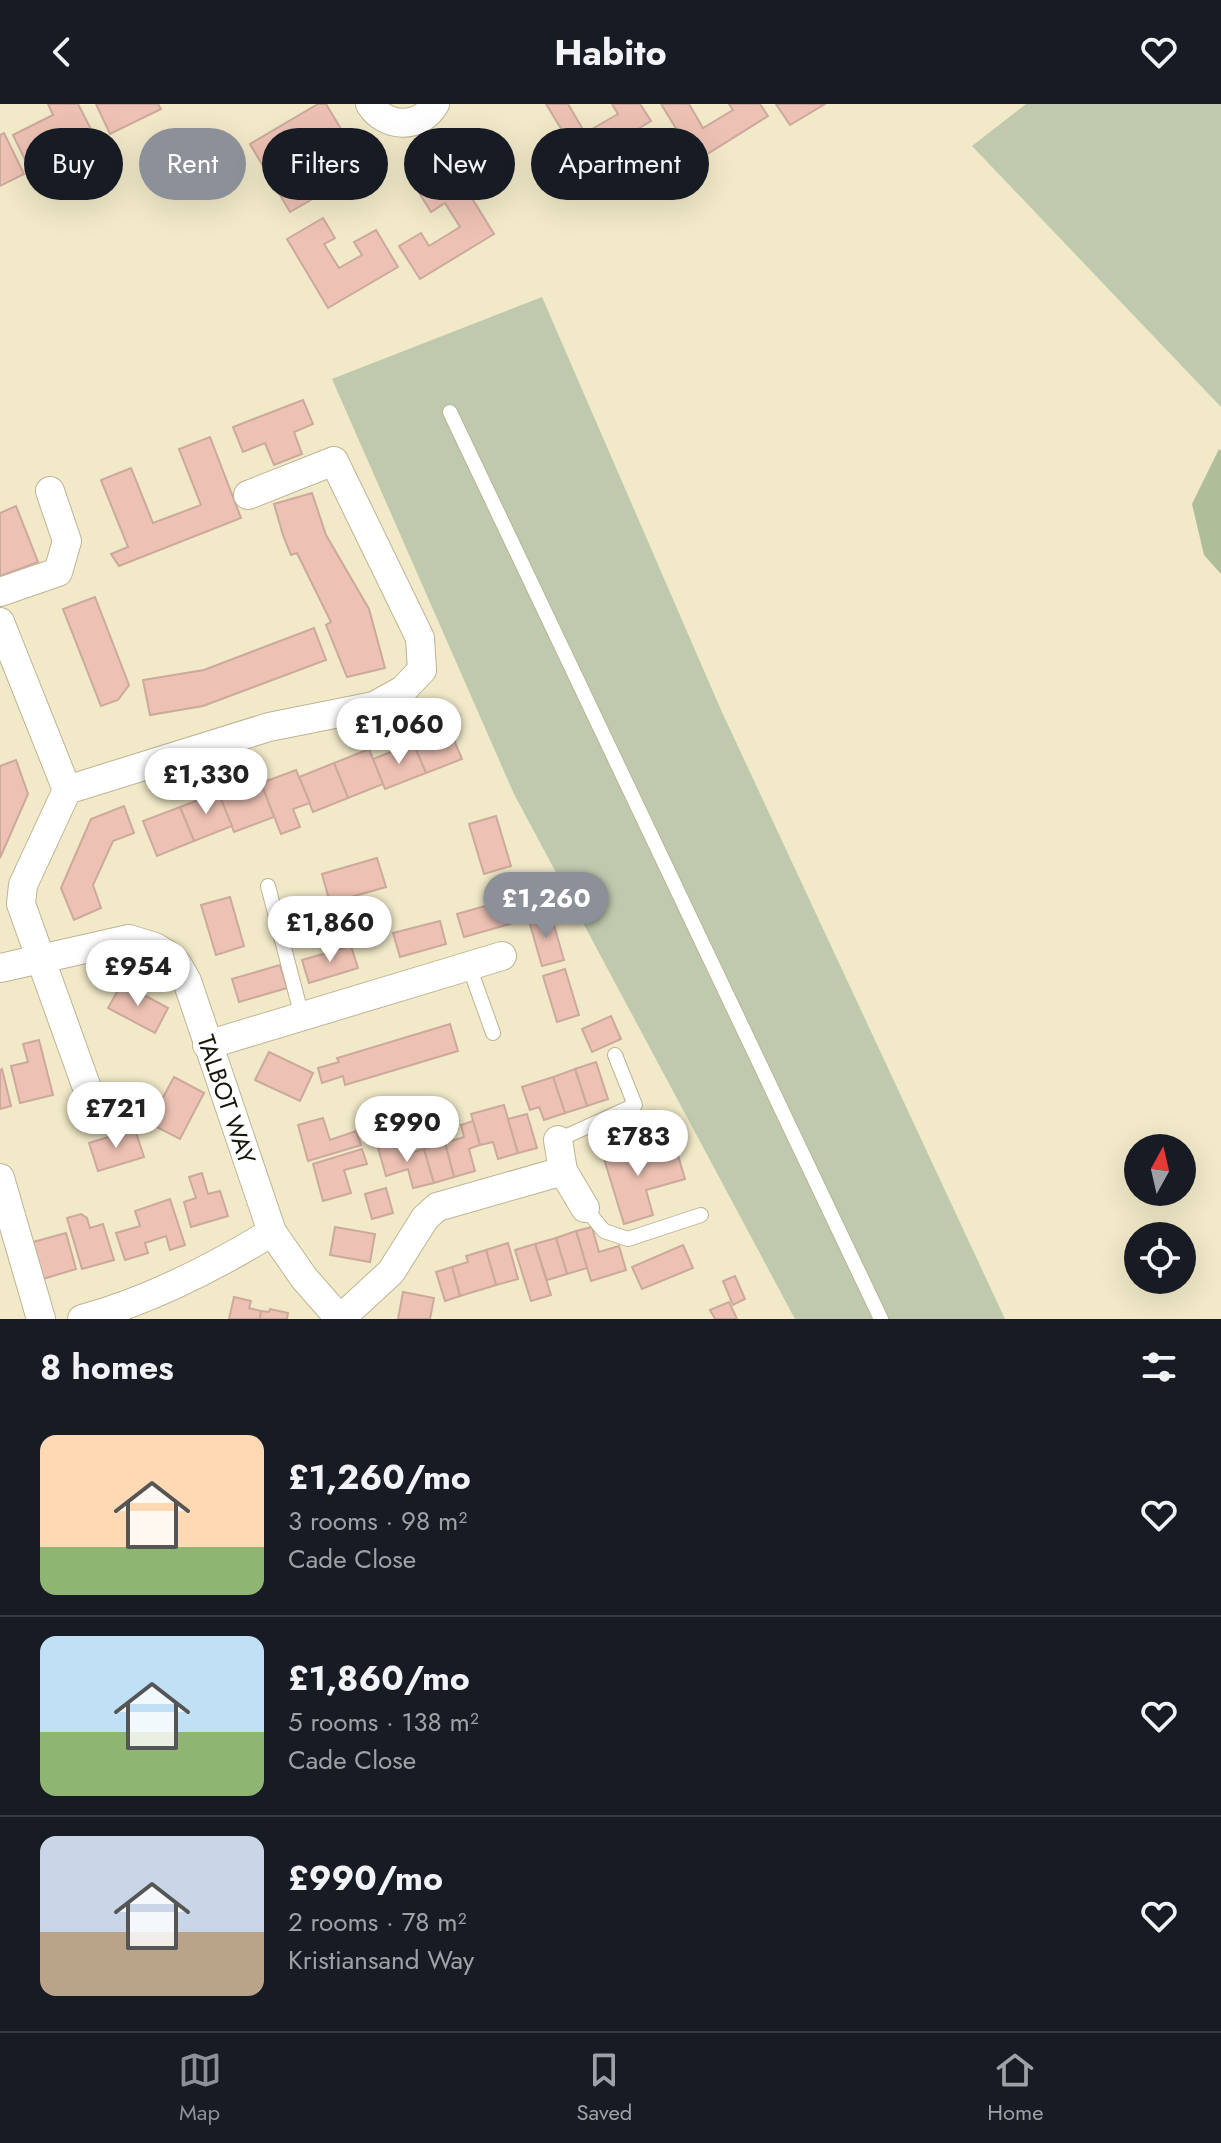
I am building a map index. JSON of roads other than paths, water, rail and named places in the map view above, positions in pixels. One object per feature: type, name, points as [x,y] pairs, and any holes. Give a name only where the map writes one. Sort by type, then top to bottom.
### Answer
[{"type":"street","points":[[370,104],[384,119],[401,124],[418,121],[435,104]]},
{"type":"street","points":[[67,790],[269,727],[374,706],[403,690],[422,670],[420,638],[334,461],[248,495]]},
{"type":"street","points":[[0,592],[58,572],[67,541],[50,491]]},
{"type":"street","points":[[0,622],[67,790],[23,885],[21,904],[92,1102]]},
{"type":"street","name":"TALBOT WAY","points":[[0,968],[129,939],[155,947],[178,965],[187,981],[272,1232],[304,1278],[340,1319]]},
{"type":"street","points":[[207,1045],[502,956]]},
{"type":"street","points":[[558,1140],[563,1171],[585,1208]]},
{"type":"street","points":[[340,1319],[391,1272],[425,1218],[437,1207],[563,1171]]},
{"type":"street","points":[[0,1178],[41,1319]]},
{"type":"street","points":[[82,1319],[139,1300],[234,1255],[272,1232]]},
{"type":"lane","points":[[450,412],[881,1319]]},
{"type":"lane","points":[[268,886],[302,1017]]},
{"type":"lane","points":[[469,966],[493,1033]]},
{"type":"lane","points":[[558,1140],[635,1105],[615,1055]]},
{"type":"lane","points":[[585,1208],[604,1231],[628,1239],[701,1215]]}]
